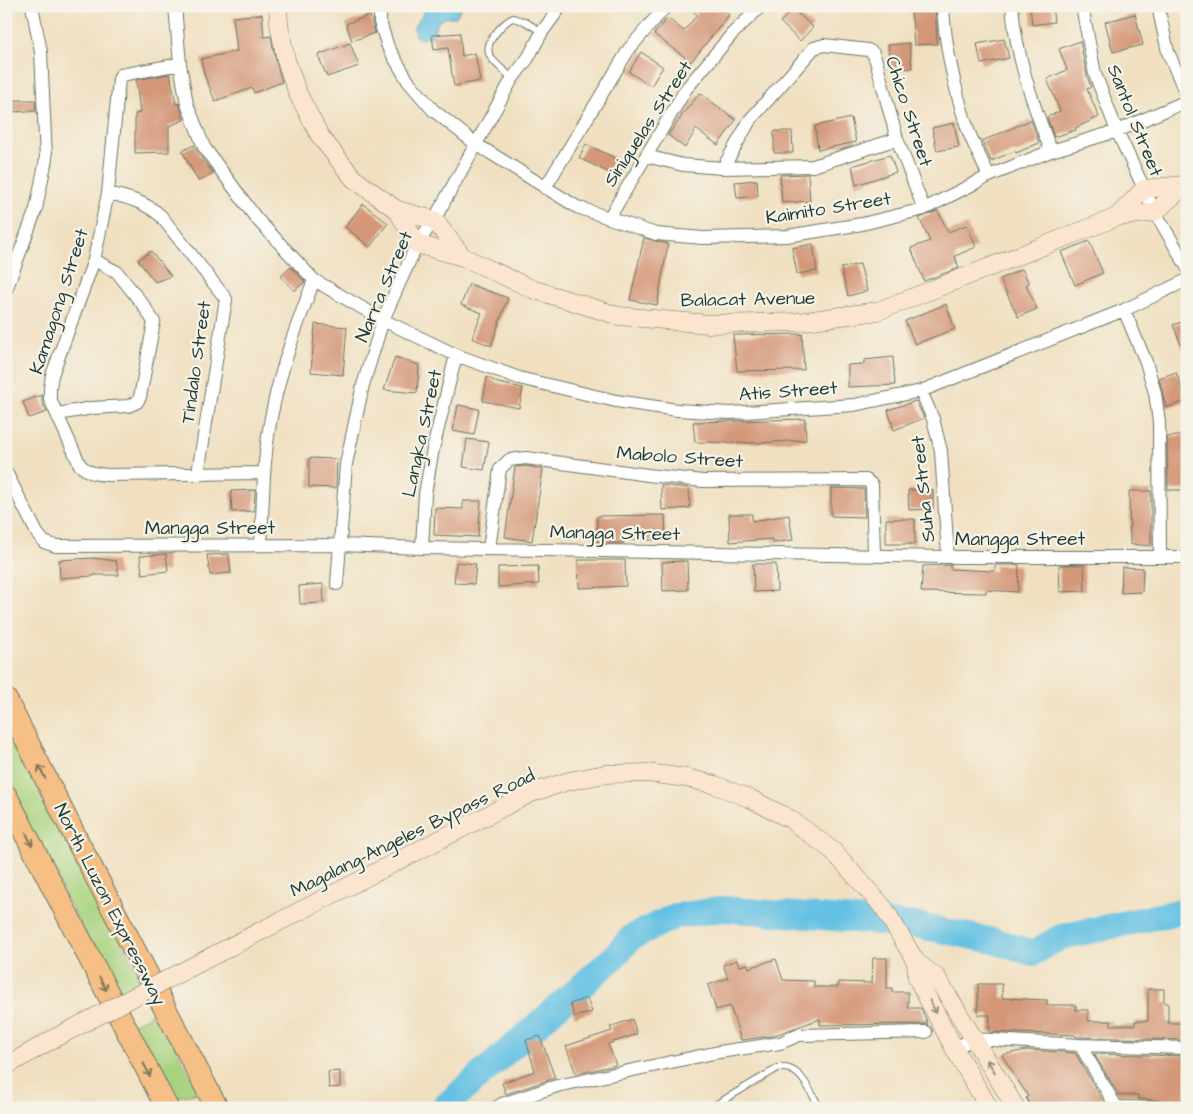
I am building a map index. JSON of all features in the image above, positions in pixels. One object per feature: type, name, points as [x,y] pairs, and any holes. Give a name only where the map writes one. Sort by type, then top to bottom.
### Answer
[{"type":"highway","name":"North Luzon Expressway","points":[[6,700],[217,1108]]},
{"type":"highway","points":[[6,796],[166,1108]]},
{"type":"street","points":[[6,290],[36,209],[46,159],[40,52],[32,6]]},
{"type":"street","name":"Atis Street","points":[[175,6],[180,64],[187,104],[204,147],[256,218],[314,280],[384,320],[456,354],[520,378],[616,401],[677,410],[730,413],[854,405],[922,391],[1124,310],[1187,280]]},
{"type":"street","points":[[278,6],[279,24],[286,60],[298,94],[320,136],[354,179],[397,210],[434,220]]},
{"type":"street","name":"Kaimito Street","points":[[380,6],[380,22],[388,47],[408,81],[433,110],[476,144],[577,207],[656,234],[712,238],[787,236],[862,224],[924,209],[989,176],[1051,151],[1118,131],[1187,100]]},
{"type":"street","name":"Narra Street","points":[[338,584],[346,464],[364,385],[384,320],[417,244],[434,220],[512,79],[528,58],[542,32],[561,6]]},
{"type":"street","points":[[545,188],[630,49],[666,6]]},
{"type":"street","name":"Siniguelas Street","points":[[609,218],[686,89],[732,34],[761,6]]},
{"type":"street","points":[[943,6],[944,35],[955,84],[969,132],[989,176]]},
{"type":"street","points":[[1012,6],[1014,29],[1032,102],[1051,151]]},
{"type":"street","name":"Santol Street","points":[[1082,6],[1095,74],[1144,189],[1187,267]]},
{"type":"street","points":[[1158,6],[1168,52],[1187,96]]},
{"type":"street","name":"Chico Street","points":[[723,168],[750,120],[814,48],[824,46],[868,50],[873,53],[897,139],[924,209]]},
{"type":"street","name":"Kamagong Street","points":[[180,64],[121,75],[119,79],[108,193],[94,260],[52,375],[50,399],[80,465],[87,471],[95,474],[264,473]]},
{"type":"street","points":[[646,156],[683,165],[723,168],[813,166],[897,139]]},
{"type":"street","points":[[1144,189],[1185,184]]},
{"type":"street","points":[[1155,212],[1185,184]]},
{"type":"street","name":"Balacat Avenue","points":[[1117,217],[1144,189]]},
{"type":"street","name":"Tindalo Street","points":[[108,193],[137,200],[161,216],[226,299],[198,474]]},
{"type":"street","points":[[397,210],[417,244]]},
{"type":"street","name":"Balacat Avenue","points":[[417,244],[463,257],[532,289],[618,316],[709,324],[798,322],[878,311],[1117,217],[1155,212]]},
{"type":"street","name":"Balacat Avenue","points":[[434,220],[463,257]]},
{"type":"street","points":[[58,414],[92,408],[128,406],[137,402],[140,397],[154,322],[117,272],[94,260]]},
{"type":"street","points":[[261,545],[264,473],[273,408],[291,340],[314,280]]},
{"type":"street","points":[[1124,310],[1146,362],[1155,393],[1159,422],[1160,556]]},
{"type":"street","name":"Langka Street","points":[[422,548],[425,494],[432,449],[456,354]]},
{"type":"street","name":"Suha Street","points":[[922,391],[933,419],[940,452],[948,557]]},
{"type":"street","name":"Mabolo Street","points":[[489,549],[500,469],[510,460],[526,458],[703,481],[866,480],[872,485],[874,554]]},
{"type":"street","name":"Mangga Street","points":[[6,472],[37,533],[44,542],[56,546],[340,545],[422,548],[874,554],[948,557],[1187,557]]},
{"type":"street","name":"Magalang-Angeles Bypass Road","points":[[6,1066],[156,984],[531,793],[569,781],[605,774],[647,774],[687,778],[714,785],[751,799],[790,819],[833,851],[884,908],[913,958],[917,978],[954,1048],[990,1108]]},
{"type":"street","name":"Magalang-Angeles Bypass Road","points":[[913,958],[937,978],[1016,1108]]},
{"type":"street","points":[[496,1108],[502,1104],[557,1086],[719,1052],[780,1043],[799,1035],[926,1032]]},
{"type":"street","points":[[954,1048],[974,1039],[1080,1045],[1187,1048]]},
{"type":"street","points":[[1080,1045],[1117,1107],[1156,1108]]},
{"type":"lane","points":[[512,79],[490,57],[488,52],[490,41],[505,22],[512,18],[524,21],[542,32]]},
{"type":"lane","points":[[710,1108],[778,1068],[786,1067],[798,1073],[820,1108]]},
{"type":"green space","points":[[6,721],[147,990],[122,1005],[6,781]]},
{"type":"green space","points":[[157,1011],[199,1093],[173,1098],[132,1025]]},
{"type":"water","points":[[423,6],[462,6],[456,17],[445,18],[439,21],[431,37],[420,39],[414,33],[414,27],[423,14]]},
{"type":"building","points":[[689,6],[720,6],[729,15],[691,62],[654,34],[667,18],[684,31],[697,15]]},
{"type":"building","points":[[911,6],[935,6],[937,44],[914,45]]},
{"type":"building","points":[[1030,6],[1052,6],[1054,22],[1032,25]]},
{"type":"building","points":[[793,9],[813,27],[800,41],[780,22]]},
{"type":"building","points":[[262,14],[264,37],[271,36],[282,82],[254,93],[252,88],[215,101],[204,74],[201,59],[237,51],[233,17]]},
{"type":"building","points":[[1135,14],[1143,45],[1113,52],[1105,22]]},
{"type":"building","points":[[370,15],[375,33],[352,41],[346,24]]},
{"type":"building","points":[[460,33],[462,56],[475,53],[480,81],[454,86],[448,48],[434,50],[432,35]]},
{"type":"building","points":[[1004,39],[1009,58],[981,64],[977,44]]},
{"type":"building","points":[[1080,41],[1091,87],[1087,89],[1099,117],[1075,128],[1076,130],[1054,137],[1047,117],[1060,111],[1047,79],[1067,70],[1059,49]]},
{"type":"building","points":[[350,43],[359,66],[327,77],[318,55]]},
{"type":"building","points":[[909,43],[912,68],[892,70],[888,45]]},
{"type":"building","points":[[641,52],[663,67],[651,86],[629,72]]},
{"type":"building","points":[[170,74],[176,104],[179,103],[184,120],[169,126],[169,152],[135,153],[135,114],[140,113],[136,80]]},
{"type":"building","points":[[700,93],[736,120],[718,145],[696,129],[685,148],[668,135]]},
{"type":"building","points":[[9,100],[35,100],[36,111],[9,112]]},
{"type":"building","points":[[851,118],[856,142],[818,150],[815,126]]},
{"type":"building","points":[[1031,120],[1039,143],[991,161],[982,141]]},
{"type":"building","points":[[954,123],[959,147],[937,151],[932,128]]},
{"type":"building","points":[[774,131],[792,131],[793,153],[774,153]]},
{"type":"building","points":[[586,144],[623,162],[616,176],[579,158]]},
{"type":"building","points":[[194,145],[213,173],[198,181],[182,151]]},
{"type":"building","points":[[890,155],[896,172],[856,185],[852,166]]},
{"type":"building","points":[[808,174],[810,201],[782,203],[780,175]]},
{"type":"building","points":[[757,180],[758,196],[737,198],[735,182]]},
{"type":"building","points":[[363,204],[388,223],[370,247],[345,227]]},
{"type":"building","points":[[938,211],[948,232],[967,225],[976,247],[955,256],[959,268],[924,281],[911,248],[930,241],[919,218]]},
{"type":"building","points":[[644,238],[668,244],[657,305],[630,300]]},
{"type":"building","points":[[1089,241],[1103,273],[1075,285],[1061,252]]},
{"type":"building","points":[[813,244],[817,271],[797,274],[792,248]]},
{"type":"building","points":[[151,251],[171,276],[155,282],[138,260]]},
{"type":"building","points":[[860,264],[867,291],[848,296],[841,268]]},
{"type":"building","points":[[291,267],[305,282],[294,291],[281,276]]},
{"type":"building","points":[[1022,269],[1029,283],[1026,285],[1037,309],[1018,317],[1000,279]]},
{"type":"building","points":[[469,284],[508,298],[491,346],[472,338],[482,313],[461,305]]},
{"type":"building","points":[[946,304],[955,329],[915,344],[905,321]]},
{"type":"building","points":[[1187,320],[1187,356],[1186,357],[1173,325]]},
{"type":"building","points":[[315,324],[347,327],[343,375],[311,372]]},
{"type":"building","points":[[802,334],[804,370],[737,371],[733,335]]},
{"type":"building","points":[[395,357],[419,365],[417,393],[384,390]]},
{"type":"building","points":[[893,357],[895,385],[848,387],[848,365],[864,364],[864,360]]},
{"type":"building","points":[[1176,372],[1186,401],[1166,408],[1159,378]]},
{"type":"building","points":[[487,377],[498,383],[523,388],[519,408],[483,401]]},
{"type":"building","points":[[42,395],[42,402],[47,412],[29,418],[23,402]]},
{"type":"building","points":[[916,401],[924,418],[894,430],[888,410]]},
{"type":"building","points":[[458,405],[479,409],[474,435],[453,431]]},
{"type":"building","points":[[805,419],[806,440],[759,443],[695,442],[693,422]]},
{"type":"building","points":[[1187,435],[1187,490],[1168,490],[1167,437]]},
{"type":"building","points":[[467,439],[489,442],[484,470],[463,467]]},
{"type":"building","points":[[309,458],[337,459],[336,488],[309,487]]},
{"type":"building","points":[[526,466],[543,469],[532,541],[505,537],[515,467]]},
{"type":"building","points":[[661,485],[689,488],[690,508],[662,510]]},
{"type":"building","points":[[831,488],[864,489],[865,517],[831,516]]},
{"type":"building","points":[[255,490],[254,511],[232,512],[231,491]]},
{"type":"building","points":[[908,490],[933,490],[933,509],[909,510]]},
{"type":"building","points":[[1129,491],[1151,491],[1151,546],[1130,544]]},
{"type":"building","points":[[463,501],[481,501],[478,537],[434,535],[435,508],[463,509]]},
{"type":"building","points":[[729,514],[752,514],[752,521],[789,515],[793,540],[772,543],[772,539],[730,542]]},
{"type":"building","points":[[665,515],[666,540],[624,540],[624,543],[597,543],[597,516]]},
{"type":"building","points":[[886,519],[915,519],[915,544],[886,544]]},
{"type":"building","points":[[166,554],[168,571],[142,574],[140,556]]},
{"type":"building","points":[[229,554],[231,573],[210,575],[207,555]]},
{"type":"building","points":[[93,558],[116,561],[119,575],[60,578],[59,560]]},
{"type":"building","points":[[578,560],[625,560],[626,586],[579,588]]},
{"type":"building","points":[[687,561],[688,590],[663,591],[662,562]]},
{"type":"building","points":[[456,562],[476,564],[474,584],[454,583]]},
{"type":"building","points":[[753,564],[776,564],[777,591],[754,592]]},
{"type":"building","points":[[950,565],[950,569],[995,571],[995,565],[1019,565],[1018,592],[986,590],[986,593],[921,592],[923,566]]},
{"type":"building","points":[[1059,565],[1084,565],[1085,591],[1060,592]]},
{"type":"building","points":[[538,566],[539,584],[498,587],[498,567]]},
{"type":"building","points":[[1122,567],[1143,568],[1142,592],[1121,593]]},
{"type":"building","points":[[323,584],[324,603],[300,604],[299,586]]},
{"type":"building","points":[[873,958],[887,958],[887,988],[892,988],[892,992],[908,992],[908,1008],[921,1008],[928,1024],[820,1025],[820,1019],[772,1036],[741,1040],[730,1006],[716,1010],[708,985],[728,978],[723,965],[737,960],[739,966],[748,964],[749,968],[776,959],[783,980],[814,981],[814,987],[838,987],[838,982],[872,983]]},
{"type":"building","points":[[978,984],[1002,984],[1002,998],[1047,1000],[1047,1005],[1076,1005],[1076,1010],[1088,1010],[1088,1021],[1111,1021],[1111,1025],[1135,1025],[1135,1021],[1148,1021],[1148,989],[1164,989],[1164,1003],[1168,1003],[1168,1023],[1187,1023],[1187,1040],[989,1032],[990,1015],[978,1015]]},
{"type":"building","points":[[587,998],[592,1012],[575,1017],[570,1004]]},
{"type":"building","points":[[632,1019],[637,1034],[608,1044],[616,1065],[576,1074],[566,1046],[612,1031],[610,1027]]},
{"type":"building","points":[[540,1036],[555,1078],[506,1094],[502,1083],[535,1071],[526,1040]]},
{"type":"building","points":[[1026,1050],[1075,1053],[1107,1108],[1032,1108],[1026,1098],[1028,1096],[1002,1055]]},
{"type":"building","points":[[1094,1054],[1187,1056],[1187,1104],[1163,1104],[1157,1100],[1138,1099],[1138,1095],[1119,1095]]},
{"type":"building","points":[[340,1071],[340,1087],[329,1088],[328,1072]]},
{"type":"waterway","points":[[443,1108],[612,959],[632,937],[675,916],[724,909],[915,925],[994,941],[1033,953],[1061,937],[1187,910]]}]
